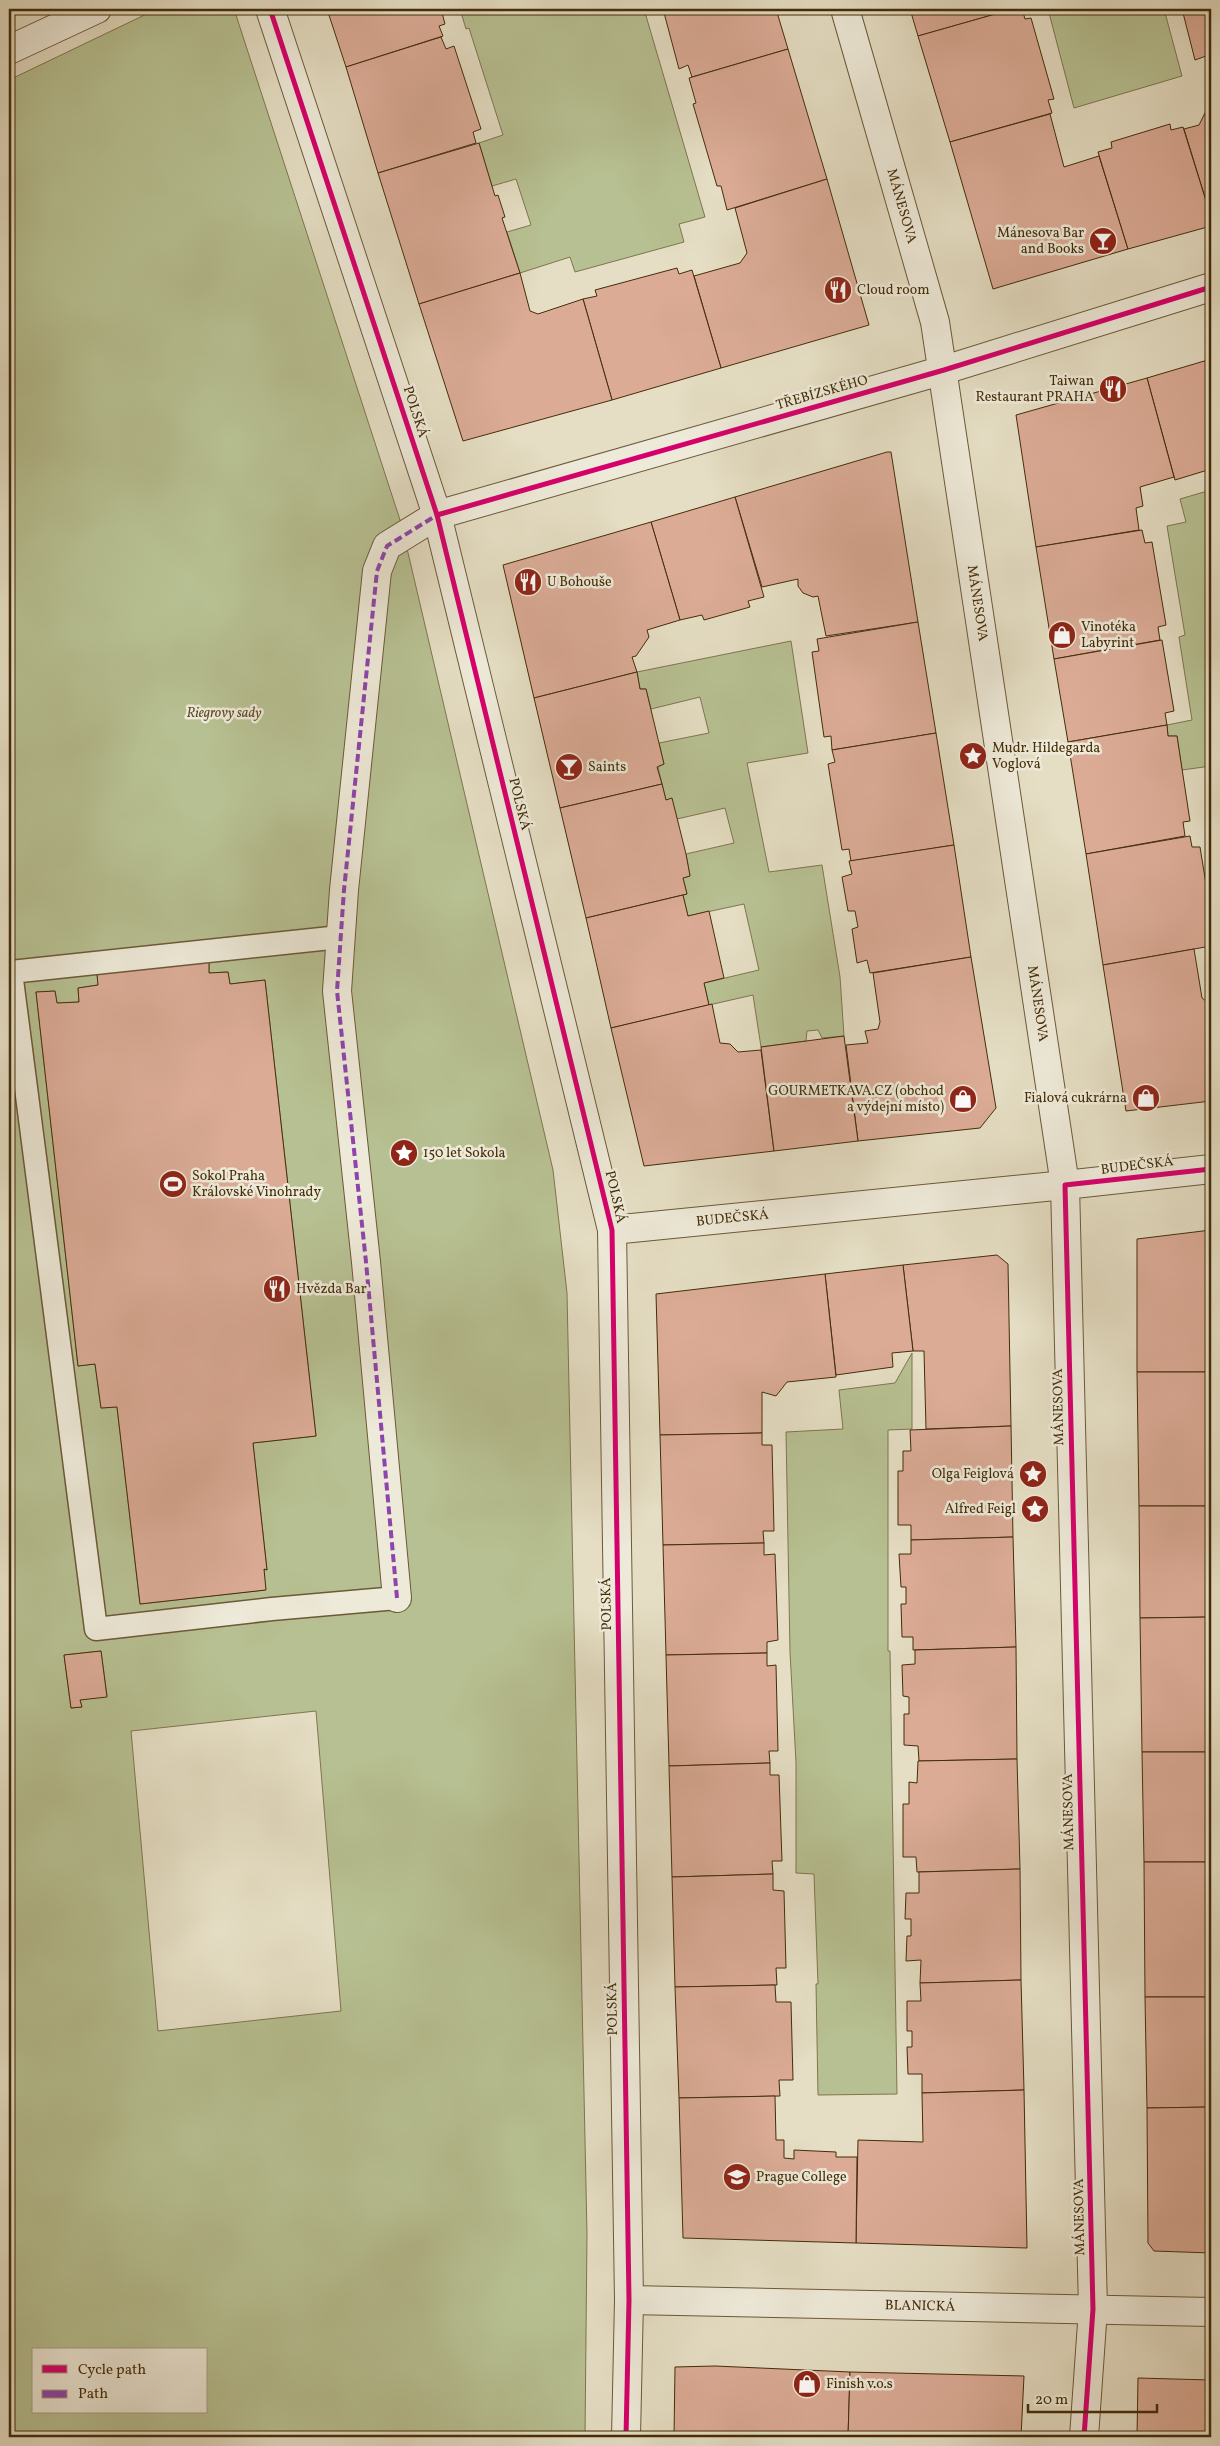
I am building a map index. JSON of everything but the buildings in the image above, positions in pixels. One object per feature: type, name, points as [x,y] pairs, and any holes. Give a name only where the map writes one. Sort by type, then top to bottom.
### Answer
[{"type":"street","points":[[9,50],[97,9]]},
{"type":"street","name":"POLSKÁ","points":[[270,9],[437,515],[612,1230],[629,2300],[626,2437]]},
{"type":"street","name":"MÁNESOVA","points":[[845,9],[935,322],[944,370],[950,421],[1065,1185],[1093,2309],[1084,2437]]},
{"type":"street","name":"TŘEBÍZSKÉHO","points":[[397,1598],[367,1271],[337,991],[340,937],[377,571],[387,546],[437,515],[944,370],[1211,288]]},
{"type":"street","name":"BUDEČSKÁ","points":[[612,1230],[1211,1169]]},
{"type":"street","name":"BLANICKÁ","points":[[629,2300],[1211,2312]]},
{"type":"lane","points":[[340,937],[11,972],[96,1629],[272,1609],[397,1598]]},
{"type":"green space","name":"Riegrovy sady","points":[[157,9],[234,9],[401,523],[553,1170],[567,1293],[587,2234],[585,2437],[9,2437],[9,80]],"holes":[[[209,961],[209,973],[228,972],[230,984],[265,980],[316,1436],[253,1443],[267,1570],[264,1569],[265,1590],[140,1604],[117,1407],[101,1408],[95,1364],[78,1366],[36,992],[55,991],[57,1003],[79,1002],[78,988],[98,985],[97,974]],[[101,1651],[107,1696],[80,1700],[82,1707],[71,1708],[64,1655]],[[316,1711],[341,2011],[158,2031],[131,1731]]]},
{"type":"green space","points":[[460,9],[644,9],[705,217],[679,224],[684,242],[575,272],[570,257],[520,273],[507,232],[531,225],[516,179],[492,186],[479,143],[503,135],[469,28],[466,29]]},
{"type":"green space","points":[[1048,9],[1164,9],[1182,76],[1074,108]]},
{"type":"green space","points":[[1211,490],[1211,766],[1182,770],[1177,736],[1168,736],[1167,725],[1192,720],[1179,637],[1185,635],[1167,526],[1186,522],[1180,499]]},
{"type":"green space","points":[[791,641],[808,753],[747,763],[769,872],[822,865],[840,977],[844,1036],[822,1038],[818,1030],[807,1031],[806,1041],[761,1047],[753,995],[709,1005],[704,983],[759,970],[744,904],[688,916],[683,895],[687,894],[683,878],[690,876],[686,854],[734,843],[725,808],[677,819],[672,799],[666,800],[658,767],[664,764],[659,743],[709,733],[700,697],[651,709],[646,689],[640,689],[637,672]]},
{"type":"green space","points":[[912,1353],[912,1429],[888,1430],[888,1651],[890,1651],[897,2094],[818,2095],[816,1984],[818,1984],[814,1874],[796,1873],[796,1763],[790,1652],[786,1432],[843,1429],[839,1390],[895,1383]]},
{"type":"marked path","points":[[397,1598],[366,1262],[337,991],[344,890],[377,571],[387,546],[437,515]]},
{"type":"cycle path","points":[[270,9],[437,515],[612,1230],[629,2300],[626,2437]]},
{"type":"cycle path","points":[[437,515],[944,370],[1211,287]]},
{"type":"cycle path","points":[[1084,2437],[1093,2309],[1065,1185],[1211,1169]]},
{"type":"place","name":"Mánesova Bar and Books","points":[[1103,241]]},
{"type":"place","name":"Cloud room","points":[[838,290]]},
{"type":"place","name":"Taiwan Restaurant PRAHA","points":[[1113,389]]},
{"type":"place","name":"U Bohouše","points":[[528,582]]},
{"type":"place","name":"Vinotéka Labyrint","points":[[1062,635]]},
{"type":"place","name":"Mudr. Hildegarda Voglová","points":[[973,756]]},
{"type":"place","name":"Saints","points":[[569,767]]},
{"type":"place","name":"Fialová cukrárna","points":[[1146,1098]]},
{"type":"place","name":"GOURMETKAVA.CZ (obchod a výdejní místo)","points":[[963,1099]]},
{"type":"place","name":"150 let Sokola","points":[[404,1153]]},
{"type":"place","name":"Sokol Praha Královské Vinohrady","points":[[173,1184]]},
{"type":"place","name":"Hvězda Bar","points":[[277,1289]]},
{"type":"place","name":"Olga Feiglová","points":[[1033,1474]]},
{"type":"place","name":"Alfred Feigl","points":[[1035,1509]]},
{"type":"place","name":"Prague College","points":[[737,2177]]},
{"type":"place","name":"Finish v.o.s","points":[[807,2384]]}]
